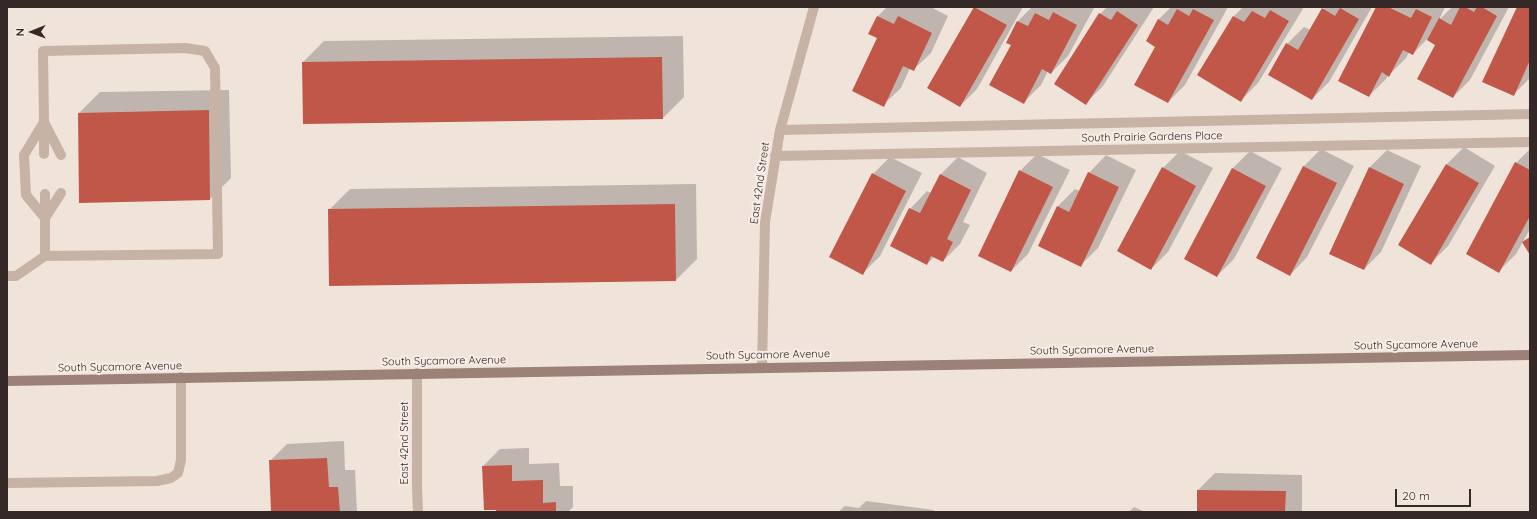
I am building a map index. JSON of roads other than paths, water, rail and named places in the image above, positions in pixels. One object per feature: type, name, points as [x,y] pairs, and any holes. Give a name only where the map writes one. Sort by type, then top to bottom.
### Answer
[{"type":"main road","name":"South Sycamore Avenue","points":[[7,380],[1530,355]]},
{"type":"street","name":"East 42nd Street","points":[[762,367],[765,222],[780,130],[814,7]]},
{"type":"street","points":[[7,276],[16,276],[45,256],[218,254],[215,68],[204,51],[185,48],[43,51],[44,154]]},
{"type":"street","name":"South Prairie Gardens Place","points":[[780,130],[1530,114]]},
{"type":"street","points":[[44,122],[61,155]]},
{"type":"street","points":[[44,122],[24,155],[26,195],[45,218]]},
{"type":"street","name":"South Prairie Gardens Place","points":[[775,156],[1530,142]]},
{"type":"street","points":[[45,218],[61,193]]},
{"type":"street","points":[[45,194],[45,256]]},
{"type":"street","name":"East 42nd Street","points":[[417,373],[416,487],[418,512]]},
{"type":"street","points":[[7,483],[157,481],[171,478],[178,473],[182,460],[181,378]]}]
